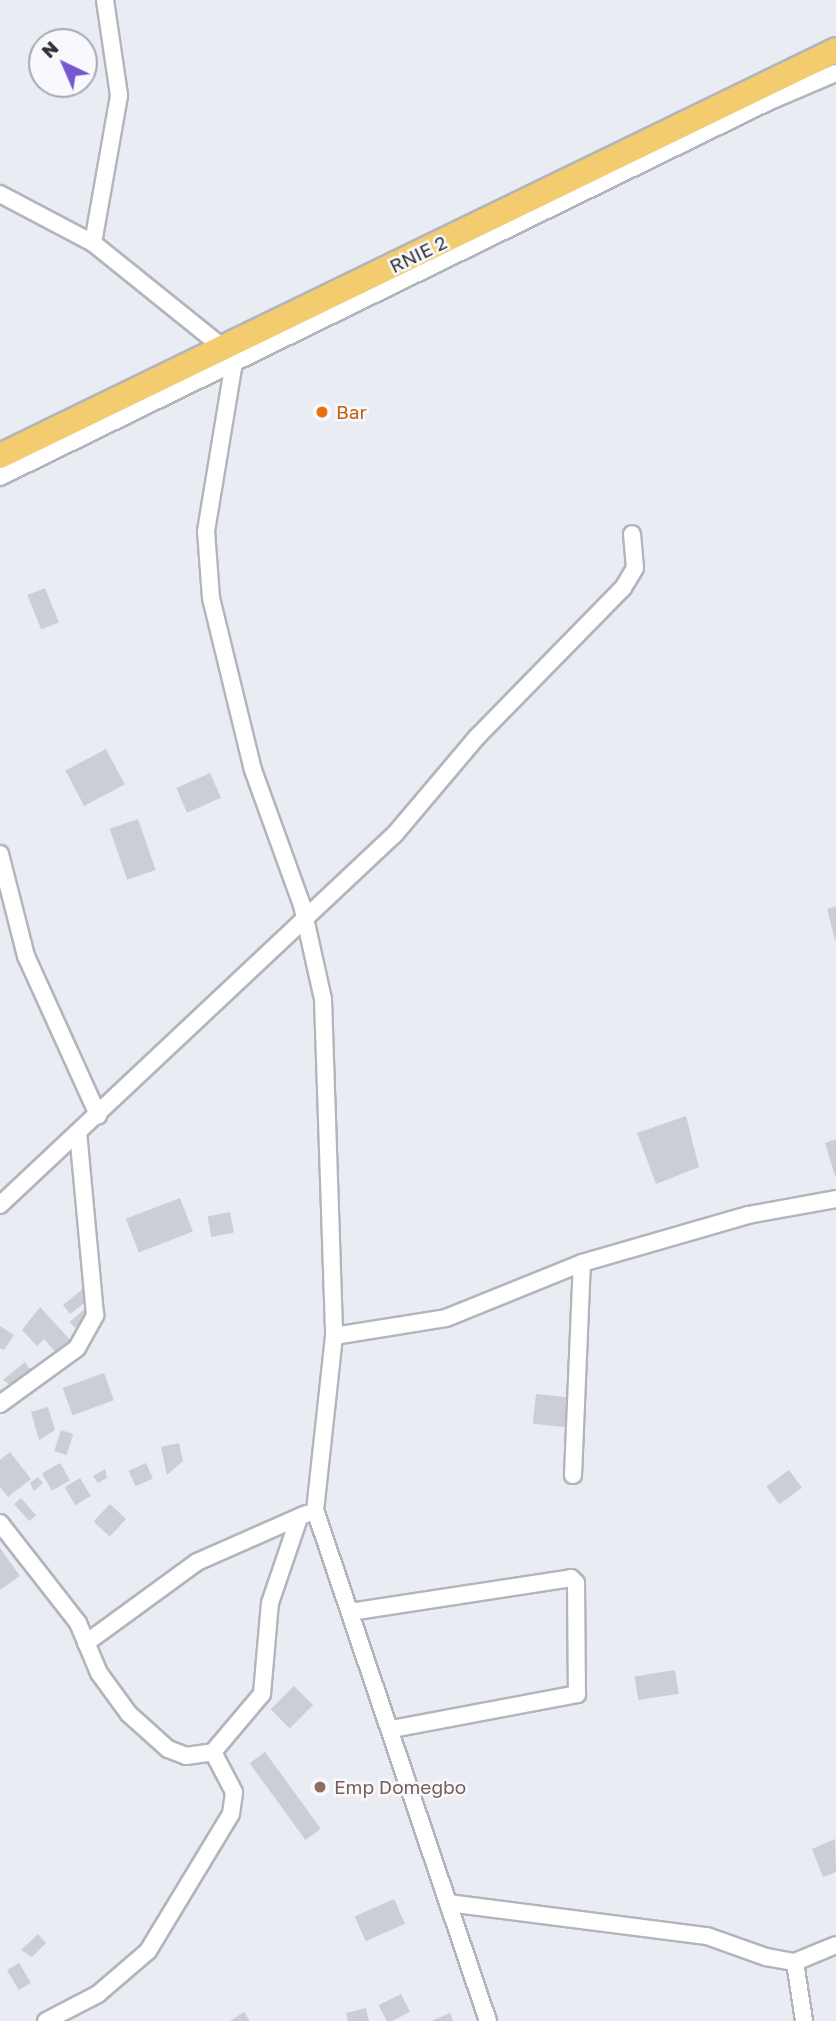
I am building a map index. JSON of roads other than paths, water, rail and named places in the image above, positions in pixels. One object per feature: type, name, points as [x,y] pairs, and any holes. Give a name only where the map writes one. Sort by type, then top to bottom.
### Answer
[{"type":"highway","name":"RNIE 2","points":[[0,456],[230,355],[836,50]]},
{"type":"street","points":[[93,243],[119,95],[105,0]]},
{"type":"street","points":[[0,477],[230,355],[836,73]]},
{"type":"street","points":[[0,194],[93,243],[230,355]]},
{"type":"street","points":[[230,355],[206,531],[211,598],[253,770],[305,918],[323,999],[334,1336],[315,1510],[488,2021]]},
{"type":"street","points":[[0,1205],[395,834],[477,737],[623,588],[635,568],[632,534]]},
{"type":"street","points":[[0,854],[26,956],[98,1115]]},
{"type":"street","points":[[0,1404],[77,1348],[95,1315],[78,1133]]},
{"type":"street","points":[[334,1336],[446,1318],[582,1264],[748,1215],[836,1199]]},
{"type":"street","points":[[573,1475],[582,1264]]},
{"type":"street","points":[[86,1643],[197,1562],[315,1510]]},
{"type":"street","points":[[0,1523],[67,1607],[99,1673],[129,1714],[168,1749],[186,1756],[214,1752],[262,1694],[270,1603],[299,1518]]},
{"type":"street","points":[[350,1612],[571,1578],[576,1583],[577,1694],[391,1729]]},
{"type":"street","points":[[46,2021],[98,1994],[148,1951],[231,1814],[233,1793],[214,1752]]},
{"type":"street","points":[[448,1903],[707,1936],[766,1957],[795,1962],[836,1945]]},
{"type":"street","points":[[795,1962],[804,2021]]},
{"type":"place","name":"Bar","points":[[322,412]]},
{"type":"place","name":"Emp Domegbo","points":[[320,1787]]}]
